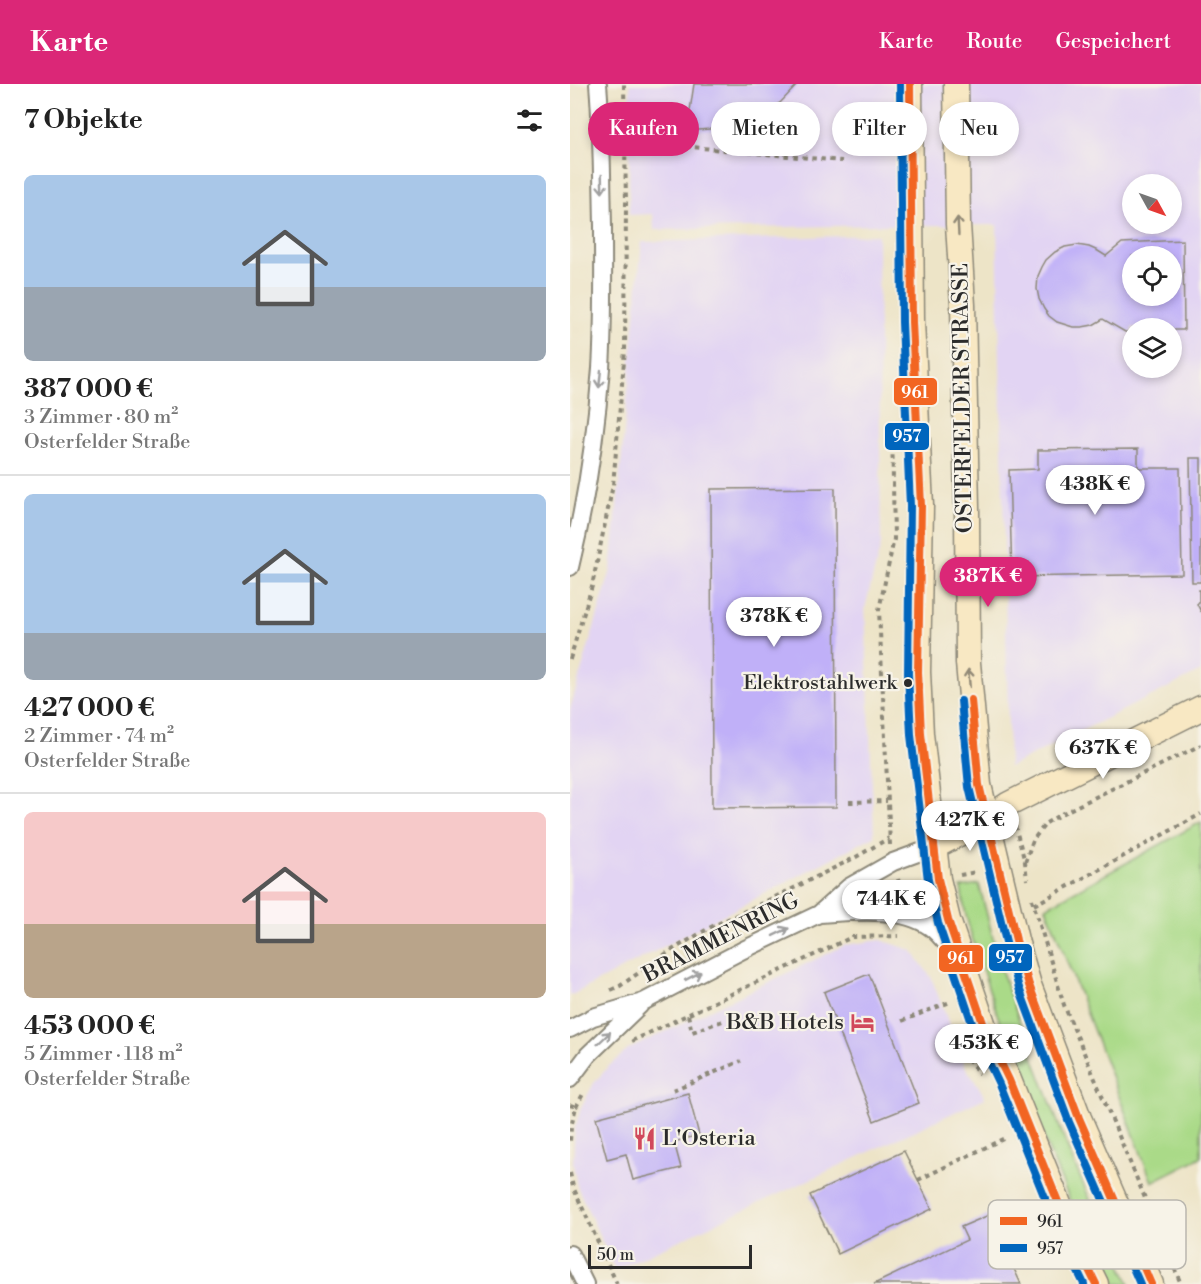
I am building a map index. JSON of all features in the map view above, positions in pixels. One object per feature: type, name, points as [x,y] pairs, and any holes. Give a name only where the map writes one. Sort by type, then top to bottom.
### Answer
[{"type":"main road","name":"OSTERFELDER STRASSE","points":[[910,84],[912,322],[921,506],[918,672],[921,734],[938,879],[948,920],[987,1035],[1010,1080],[1058,1200]]},
{"type":"main road","name":"OSTERFELDER STRASSE","points":[[956,84],[958,224],[963,305],[968,663],[979,785],[1029,985],[1078,1118],[1114,1200]]},
{"type":"main road","points":[[934,847],[987,819],[1009,804],[1201,708]]},
{"type":"main road","name":"OSTERFELDER STRASSE","points":[[1089,1269],[1096,1284]]},
{"type":"main road","name":"OSTERFELDER STRASSE","points":[[1144,1269],[1151,1284]]},
{"type":"street","points":[[570,567],[592,450],[601,368],[603,223],[598,84]]},
{"type":"street","name":"BRAMMENRING","points":[[570,1029],[593,1017],[643,1002],[819,914],[849,886],[893,862],[934,847]]},
{"type":"street","name":"BRAMMENRING","points":[[819,914],[854,912],[899,914],[922,922],[931,928],[961,960]]},
{"type":"street","name":"BRAMMENRING","points":[[570,1079],[601,1041],[643,1002]]},
{"type":"street","points":[[570,1254],[585,1284]]},
{"type":"path","points":[[699,148],[842,161]]},
{"type":"path","points":[[892,419],[894,539],[879,610],[889,838],[893,862]]},
{"type":"path","points":[[1025,862],[1033,840],[1046,823],[1201,745]]},
{"type":"path","points":[[849,802],[887,801]]},
{"type":"path","points":[[1009,804],[1025,862],[1028,885]]},
{"type":"path","points":[[1034,905],[1201,814]]},
{"type":"path","points":[[610,990],[620,986],[667,953],[711,927],[856,857],[889,838]]},
{"type":"path","points":[[1031,895],[1065,1005],[1146,1200]]},
{"type":"path","points":[[626,1044],[852,937],[899,936]]},
{"type":"path","points":[[902,1021],[950,1002]]},
{"type":"path","points":[[688,1015],[692,1032],[725,1020]]},
{"type":"path","points":[[673,1090],[741,1061]]},
{"type":"path","points":[[570,1142],[576,1107],[585,1090]]},
{"type":"path","points":[[570,1105],[576,1107]]},
{"type":"path","points":[[918,1180],[1007,1137]]},
{"type":"path","points":[[570,1173],[573,1187],[617,1284]]},
{"type":"path","points":[[1175,1269],[1181,1284]]},
{"type":"shaded area","points":[[630,84],[1201,84],[1201,671],[1009,767],[997,225],[654,230],[653,214],[629,215],[629,156],[699,156],[699,102],[630,102]]},
{"type":"shaded area","points":[[878,235],[881,544],[865,608],[874,836],[570,996],[570,709],[611,570],[642,242]]},
{"type":"shaded area","points":[[881,940],[911,950],[931,977],[966,1068],[985,1098],[615,1270],[577,1186],[573,1163],[575,1128],[581,1108],[594,1083],[629,1049],[845,945]]},
{"type":"green space","points":[[1201,822],[1201,1157],[1152,1182],[1046,907]]},
{"type":"green space","points":[[979,884],[1001,969],[1020,1023],[1070,1154],[1090,1200],[1070,1200],[1045,1142],[990,993],[973,940],[961,887]]},
{"type":"green space","points":[[1102,1269],[1123,1269],[1130,1284],[1109,1284]]},
{"type":"building","points":[[694,84],[798,84],[781,102],[711,102],[711,129],[699,130],[699,102],[691,102]]},
{"type":"building","points":[[1183,240],[1184,330],[1182,330],[1182,318],[1122,318],[1122,330],[1103,319],[1093,325],[1073,327],[1057,322],[1049,316],[1039,299],[1037,289],[1038,276],[1046,260],[1065,247],[1077,245],[1089,247],[1106,256],[1122,243]]},
{"type":"building","points":[[1138,449],[1138,468],[1180,468],[1182,574],[1012,577],[1009,470],[1038,469],[1038,450]]},
{"type":"building","points":[[1190,458],[1201,458],[1201,582],[1192,582]]},
{"type":"building","points":[[835,488],[836,807],[712,808],[711,489]]},
{"type":"building","points":[[1199,590],[1201,590],[1201,612],[1197,604]]},
{"type":"building","name":"B&B Hotels","points":[[869,974],[919,1103],[874,1121],[824,992]]},
{"type":"building","name":"L'Osteria","points":[[688,1093],[699,1135],[674,1142],[681,1168],[633,1180],[626,1154],[607,1159],[596,1118]]},
{"type":"building","points":[[904,1151],[932,1209],[838,1254],[810,1195]]},
{"type":"building","points":[[988,1215],[988,1269],[1014,1269],[1021,1284],[874,1284],[967,1240],[961,1227]]},
{"type":"transit line","name":"957","points":[[900,84],[902,322],[910,506],[908,673],[911,735],[928,880],[938,923],[977,1038],[999,1084],[1046,1200]]},
{"type":"transit line","name":"961","points":[[910,84],[912,322],[921,506],[918,672],[921,734],[938,879],[948,920],[987,1035],[1009,1080],[1057,1200]]},
{"type":"transit line","name":"961","points":[[971,700],[979,785],[1016,940],[1029,985],[1079,1118],[1115,1200]]},
{"type":"transit line","name":"957","points":[[961,701],[969,787],[1019,988],[1069,1122],[1103,1200]]},
{"type":"transit line","name":"957","points":[[1077,1269],[1084,1284]]},
{"type":"transit line","name":"961","points":[[1089,1269],[1096,1284]]},
{"type":"transit line","name":"957","points":[[1133,1269],[1140,1284]]},
{"type":"transit line","name":"961","points":[[1144,1269],[1151,1284]]},
{"type":"place","name":"Elektrostahlwerk","points":[[908,683]]},
{"type":"place","name":"B&B Hotels","points":[[862,1022]]},
{"type":"place","name":"L'Osteria","points":[[644,1138]]}]
